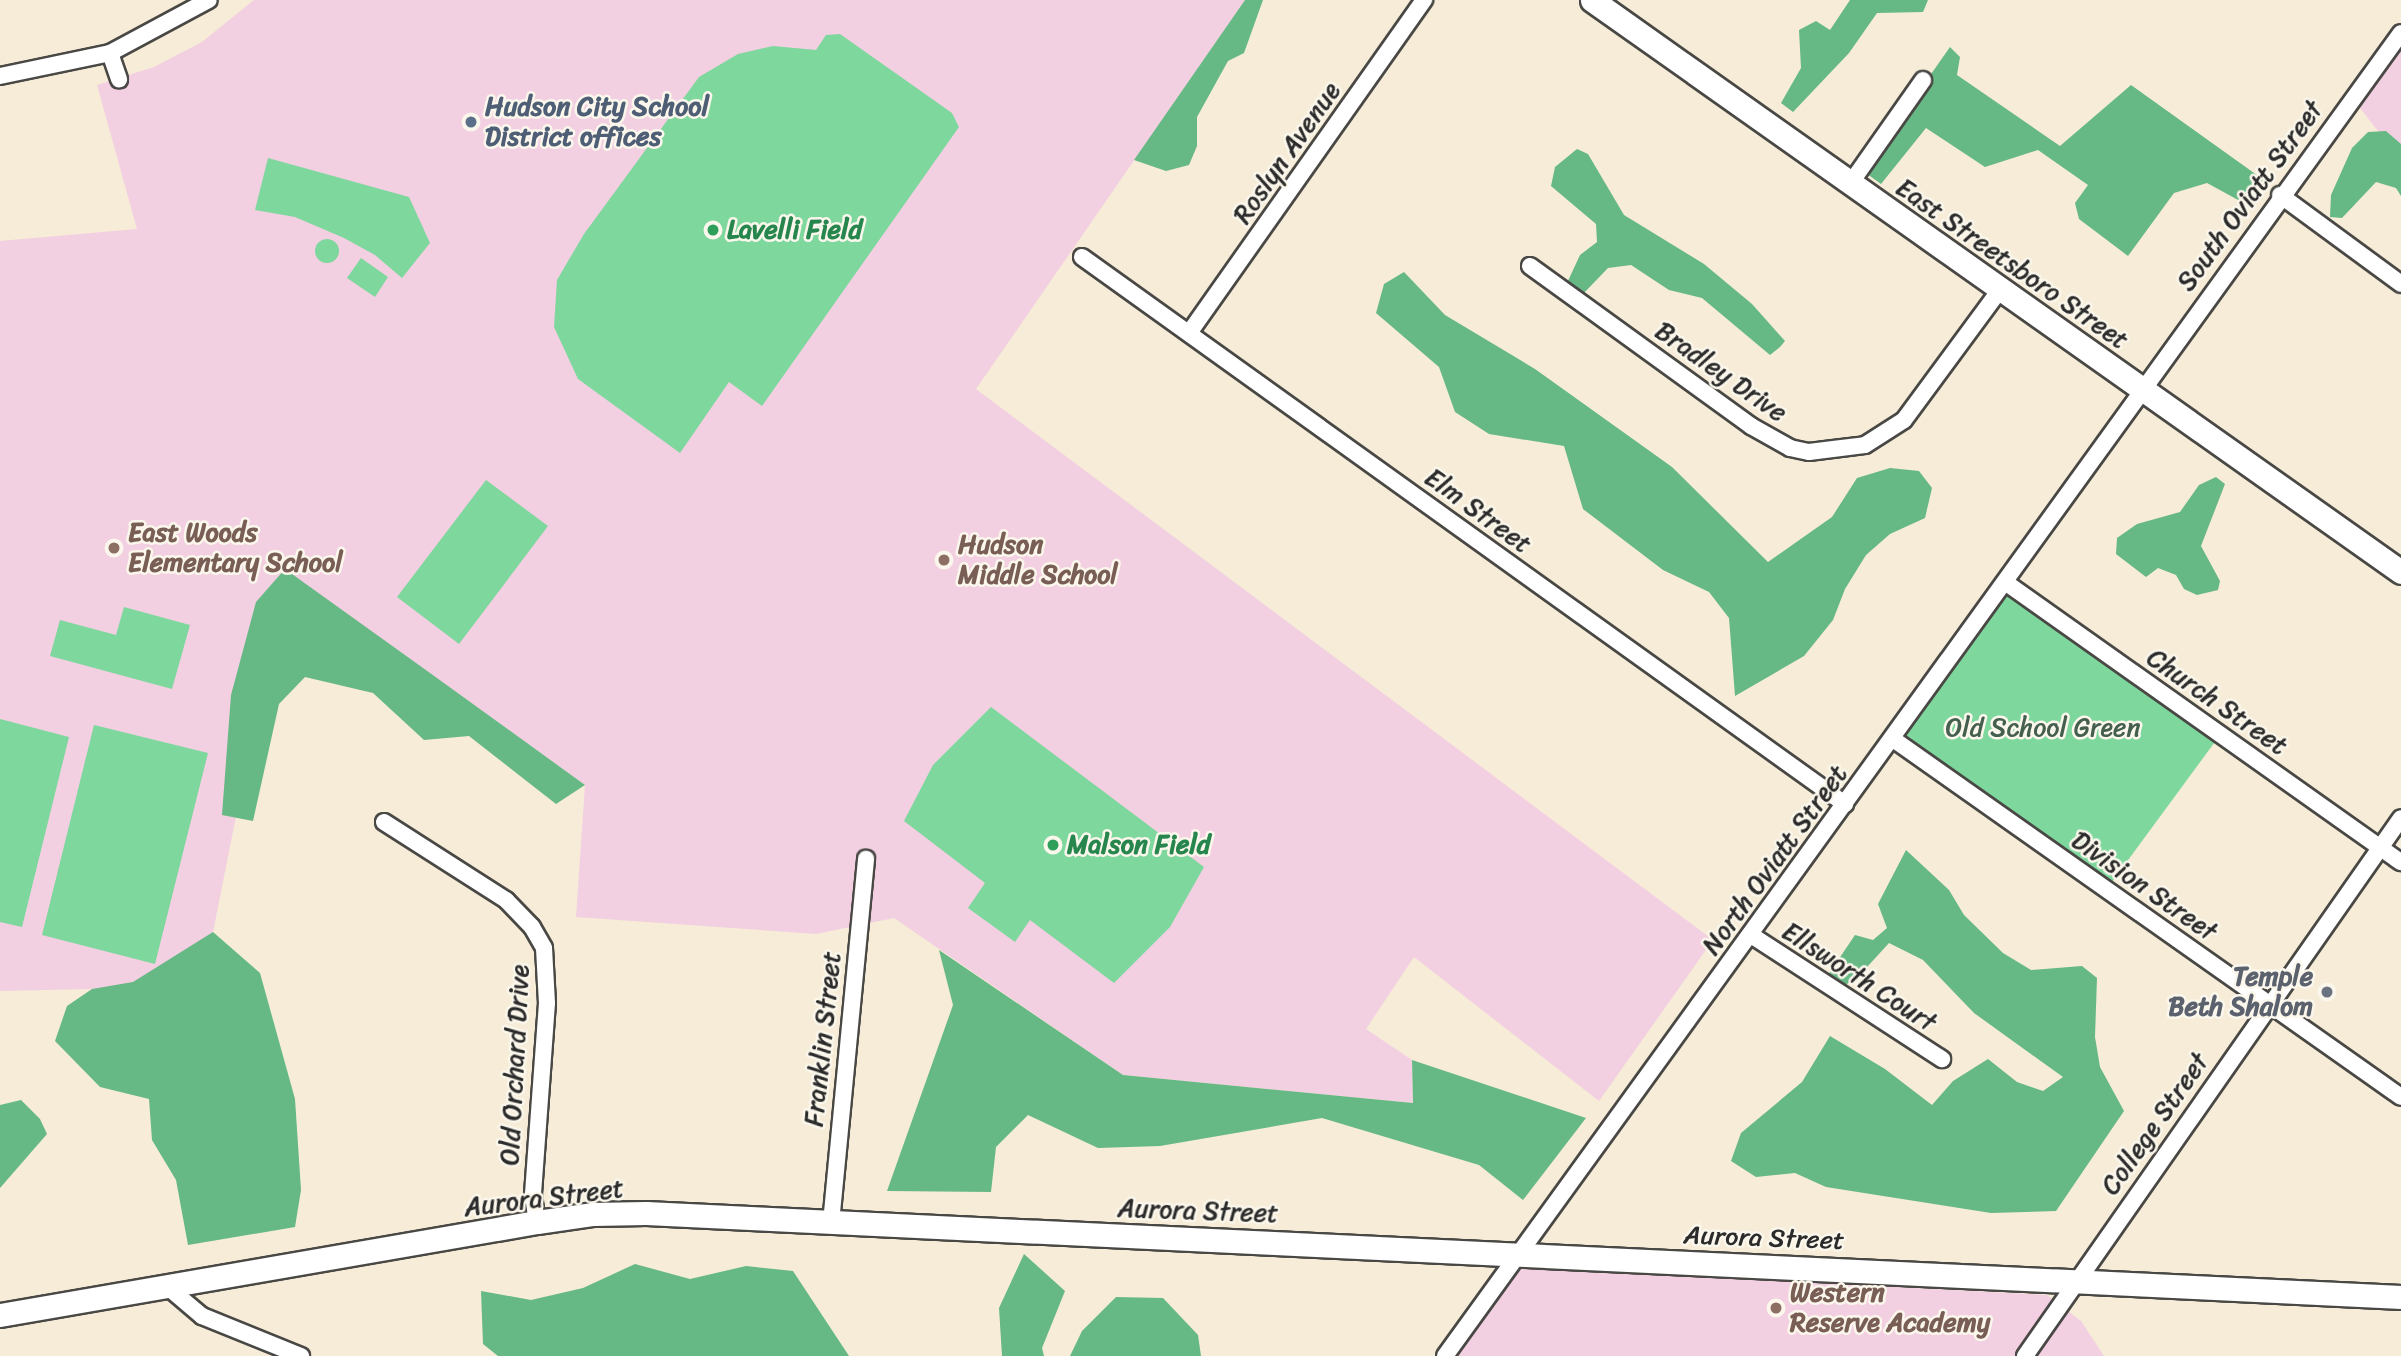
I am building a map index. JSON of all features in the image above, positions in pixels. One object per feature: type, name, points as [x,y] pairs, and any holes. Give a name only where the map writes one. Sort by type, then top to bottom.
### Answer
[{"type":"street","points":[[0,76],[110,53],[209,0]]},
{"type":"street","name":"Roslyn Avenue","points":[[1189,333],[1424,0]]},
{"type":"street","name":"East Streetsboro Street","points":[[1600,2],[1850,184],[2401,572]]},
{"type":"street","name":"South Oviatt Street","points":[[2142,391],[2280,195],[2401,33]]},
{"type":"street","points":[[110,53],[120,79]]},
{"type":"street","points":[[1850,184],[1923,80]]},
{"type":"street","points":[[2280,195],[2401,284]]},
{"type":"street","name":"Elm Street","points":[[1082,257],[1845,804]]},
{"type":"street","name":"Bradley Drive","points":[[1530,267],[1751,426],[1790,447],[1809,452],[1865,445],[1904,420],[2000,290]]},
{"type":"street","name":"North Oviatt Street","points":[[1445,1356],[2142,391]]},
{"type":"street","name":"Church Street","points":[[2005,582],[2401,862]]},
{"type":"street","name":"Division Street","points":[[1893,739],[2401,1097]]},
{"type":"street","name":"College Street","points":[[2025,1356],[2401,818]]},
{"type":"street","name":"Old Orchard Drive","points":[[384,822],[506,900],[532,927],[544,948],[547,1003],[533,1195],[537,1222]]},
{"type":"street","name":"Franklin Street","points":[[831,1223],[866,859]]},
{"type":"street","name":"Ellsworth Court","points":[[1751,935],[1941,1059]]},
{"type":"street","name":"Aurora Street","points":[[0,1315],[170,1289],[537,1222],[593,1214],[646,1213],[2078,1279],[2401,1297]]},
{"type":"street","points":[[170,1289],[202,1316],[301,1356]]},
{"type":"shaded area","points":[[254,0],[1245,0],[976,389],[1713,940],[1599,1101],[1414,957],[1366,1029],[1412,1060],[1413,1103],[1123,1075],[894,918],[816,934],[576,917],[585,785],[285,570],[213,932],[136,988],[0,991],[0,241],[137,229],[97,85],[154,67],[202,42]]},
{"type":"shaded area","points":[[2401,39],[2401,161],[2354,100]]},
{"type":"shaded area","name":"Western Reserve Academy","points":[[1517,1267],[2047,1295],[2081,1321],[2104,1356],[1452,1356]]},
{"type":"green space","points":[[1245,0],[1263,0],[1244,53],[1228,61],[1197,117],[1197,146],[1189,165],[1166,171],[1134,160]]},
{"type":"green space","points":[[1850,0],[1928,0],[1923,12],[1877,13],[1849,53],[1793,112],[1781,103],[1801,68],[1799,30],[1816,21],[1830,30]]},
{"type":"green space","points":[[840,34],[952,113],[959,127],[762,406],[729,382],[680,453],[578,379],[554,327],[557,280],[584,234],[699,77],[738,54],[773,46],[816,50],[826,35]]},
{"type":"green space","points":[[1950,47],[1960,57],[1957,75],[2060,146],[2131,85],[2268,183],[2251,207],[2207,183],[2174,193],[2128,256],[2079,219],[2075,203],[2088,185],[2038,150],[1985,167],[1926,128],[1881,184],[1863,171]]},
{"type":"green space","points":[[2386,131],[2401,144],[2401,196],[2396,188],[2376,182],[2342,218],[2330,217],[2331,195],[2352,148],[2368,132]]},
{"type":"green space","points":[[1577,149],[1588,154],[1624,215],[1704,264],[1752,304],[1785,341],[1780,347],[1770,355],[1702,298],[1669,290],[1631,265],[1608,268],[1582,295],[1567,283],[1580,255],[1597,242],[1596,224],[1551,186],[1555,167]]},
{"type":"green space","points":[[268,158],[409,197],[430,243],[402,278],[375,255],[344,238],[295,217],[255,210]]},
{"type":"green space","points":[[327,239],[336,242],[339,251],[336,260],[327,263],[318,260],[315,251],[318,242]]},
{"type":"green space","points":[[361,258],[388,277],[375,297],[347,278]]},
{"type":"green space","points":[[1404,272],[1445,315],[1535,369],[1672,467],[1768,562],[1832,517],[1857,478],[1890,468],[1919,471],[1932,488],[1925,518],[1890,534],[1866,555],[1845,589],[1833,620],[1804,656],[1735,696],[1729,618],[1709,592],[1663,570],[1583,509],[1564,446],[1489,434],[1455,412],[1439,367],[1376,313],[1384,284]]},
{"type":"green space","points":[[2216,477],[2225,484],[2201,546],[2220,581],[2218,590],[2197,595],[2184,589],[2176,575],[2158,568],[2146,577],[2116,554],[2117,538],[2137,524],[2180,512],[2199,485]]},
{"type":"green space","points":[[486,480],[548,526],[459,644],[397,597]]},
{"type":"green space","points":[[285,569],[585,785],[556,804],[469,736],[424,740],[373,693],[305,677],[279,704],[253,821],[222,815],[231,695],[256,602]]},
{"type":"green space","name":"Old School Green","points":[[2005,582],[2220,735],[2106,890],[1893,739]]},
{"type":"green space","points":[[124,607],[190,625],[172,689],[50,656],[60,620],[116,635]]},
{"type":"green space","name":"Malson Field","points":[[991,707],[1204,867],[1170,927],[1114,983],[1030,920],[1015,942],[968,908],[985,883],[904,821],[933,765]]},
{"type":"green space","points":[[0,719],[69,737],[22,927],[0,922]]},
{"type":"green space","points":[[94,725],[208,753],[155,964],[42,935]]},
{"type":"green space","points":[[1906,850],[1949,890],[1964,915],[2003,953],[2031,970],[2082,966],[2097,978],[2095,1037],[2100,1067],[2124,1111],[2056,1211],[1991,1213],[1826,1187],[1795,1173],[1756,1177],[1731,1161],[1741,1133],[1802,1082],[1830,1036],[1885,1069],[1932,1105],[1953,1081],[1988,1059],[2017,1082],[2043,1091],[2063,1077],[1974,1013],[1923,960],[1889,943],[1857,978],[1840,988],[1826,978],[1855,935],[1873,940],[1887,928],[1878,904]]},
{"type":"green space","points":[[213,932],[260,973],[295,1099],[301,1190],[295,1227],[188,1245],[176,1180],[152,1140],[149,1099],[100,1087],[55,1041],[67,1006],[92,989],[133,982]]},
{"type":"green space","points":[[939,950],[1123,1075],[1413,1103],[1412,1060],[1586,1118],[1523,1200],[1479,1165],[1322,1118],[1160,1146],[1098,1148],[1028,1115],[996,1147],[991,1192],[887,1191],[953,1005]]},
{"type":"green space","points":[[21,1100],[40,1119],[47,1134],[0,1188],[0,1105]]},
{"type":"green space","points":[[1024,1254],[1065,1291],[1042,1348],[1044,1356],[1002,1356],[999,1308]]},
{"type":"green space","points":[[635,1264],[690,1279],[746,1266],[793,1271],[849,1356],[498,1356],[483,1344],[481,1291],[531,1300],[583,1288]]},
{"type":"green space","points":[[1116,1297],[1163,1298],[1198,1335],[1201,1356],[1070,1356],[1082,1331]]},
{"type":"place","name":"Hudson City School District offices","points":[[471,122]]},
{"type":"place","name":"Lavelli Field","points":[[713,230]]},
{"type":"place","name":"East Woods Elementary School","points":[[114,548]]},
{"type":"place","name":"Hudson Middle School","points":[[944,560]]},
{"type":"place","name":"Malson Field","points":[[1053,845]]},
{"type":"place","name":"Temple Beth Shalom","points":[[2327,992]]},
{"type":"place","name":"Western Reserve Academy","points":[[1776,1308]]}]
